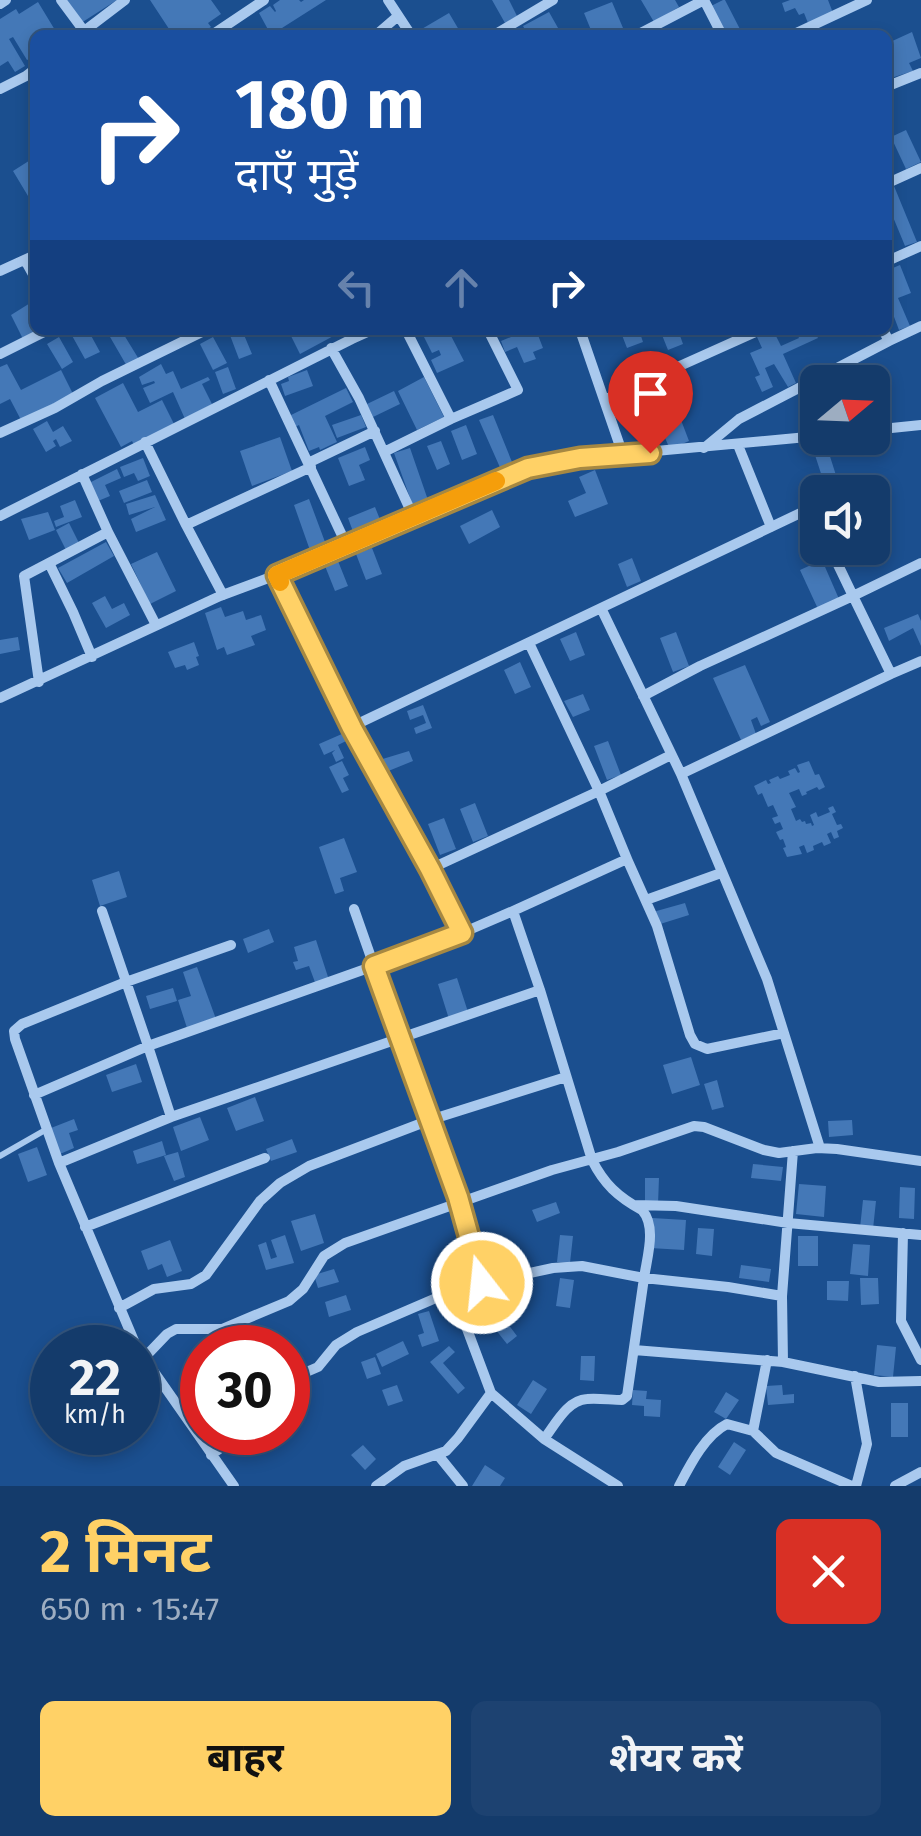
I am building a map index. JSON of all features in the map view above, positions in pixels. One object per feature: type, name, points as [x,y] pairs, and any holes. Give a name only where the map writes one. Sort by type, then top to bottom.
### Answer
[{"type":"street","points":[[61,0],[81,30]]},
{"type":"street","points":[[89,30],[125,0]]},
{"type":"street","points":[[219,30],[264,0]]},
{"type":"street","points":[[502,30],[553,0]]},
{"type":"street","points":[[646,30],[704,0],[719,30]]},
{"type":"street","points":[[801,30],[848,4],[867,0]]},
{"type":"street","points":[[391,1],[408,30]]},
{"type":"street","points":[[382,30],[398,16]]},
{"type":"street","points":[[0,88],[30,73]]},
{"type":"street","points":[[892,84],[921,73]]},
{"type":"street","points":[[892,181],[921,168]]},
{"type":"street","points":[[892,259],[921,246]]},
{"type":"street","points":[[0,271],[30,257]]},
{"type":"street","points":[[892,334],[921,326]]},
{"type":"street","points":[[0,354],[38,335]]},
{"type":"street","points":[[0,433],[196,335]]},
{"type":"street","points":[[0,516],[332,348],[349,335]]},
{"type":"street","points":[[408,335],[451,420]]},
{"type":"street","points":[[384,452],[518,390],[490,335]]},
{"type":"street","points":[[582,335],[623,455]]},
{"type":"street","points":[[604,400],[749,335]]},
{"type":"street","points":[[704,448],[740,419],[886,336]]},
{"type":"street","points":[[332,348],[413,516]]},
{"type":"street","points":[[269,380],[347,546]]},
{"type":"street","points":[[890,428],[921,425]]},
{"type":"street","points":[[186,524],[375,431]]},
{"type":"street","points":[[0,698],[223,595],[528,468],[580,458],[800,438]]},
{"type":"street","points":[[145,442],[223,595]]},
{"type":"street","points":[[738,445],[771,527]]},
{"type":"street","points":[[82,474],[156,625]]},
{"type":"street","points":[[352,728],[800,514]]},
{"type":"street","points":[[39,682],[24,576],[108,532]]},
{"type":"street","points":[[48,563],[92,657]]},
{"type":"street","points":[[643,696],[921,563]]},
{"type":"street","points":[[838,565],[891,674]]},
{"type":"street","points":[[277,575],[352,728],[462,933]]},
{"type":"street","points":[[601,608],[681,774],[767,979],[820,1148]]},
{"type":"street","points":[[529,644],[657,926],[694,1044],[707,1050],[784,1033]]},
{"type":"street","points":[[681,774],[921,661]]},
{"type":"street","points":[[430,869],[671,754]]},
{"type":"street","points":[[34,1095],[148,1046],[462,933],[627,859]]},
{"type":"street","points":[[646,900],[721,873]]},
{"type":"street","points":[[354,909],[459,1202],[482,1283]]},
{"type":"street","points":[[513,911],[592,1160],[610,1189],[647,1214],[651,1226],[629,1392],[618,1401],[586,1398],[576,1402],[544,1440]]},
{"type":"street","points":[[102,912],[171,1117]]},
{"type":"street","points":[[127,1325],[60,1163],[14,1031],[22,1024],[126,982],[231,944]]},
{"type":"street","points":[[60,1163],[171,1117],[540,990]]},
{"type":"street","points":[[119,1308],[154,1289],[191,1284],[206,1275],[260,1201],[280,1183],[309,1166],[430,1120],[566,1077]]},
{"type":"street","points":[[160,1338],[176,1330],[222,1329],[289,1301],[333,1249],[552,1170],[694,1126],[704,1126],[779,1153],[820,1148],[921,1161]]},
{"type":"street","points":[[783,1362],[782,1296],[794,1151]]},
{"type":"street","points":[[85,1227],[265,1158]]},
{"type":"street","points":[[633,1205],[676,1206],[788,1223],[921,1235]]},
{"type":"street","points":[[902,1233],[901,1321],[921,1360]]},
{"type":"street","points":[[310,1370],[344,1339],[458,1289],[553,1268],[582,1266],[782,1296]]},
{"type":"street","points":[[458,1289],[467,1329],[491,1393],[544,1440],[618,1486]]},
{"type":"street","points":[[634,1350],[767,1360],[879,1382],[921,1382]]},
{"type":"street","points":[[753,1431],[767,1360]]},
{"type":"street","points":[[678,1486],[718,1429],[727,1424],[753,1431],[776,1453],[854,1486],[867,1444],[854,1376]]},
{"type":"street","points":[[160,1380],[180,1410]]},
{"type":"street","points":[[376,1486],[404,1466],[438,1455],[452,1445],[491,1393]]},
{"type":"street","points":[[211,1455],[234,1486]]},
{"type":"street","points":[[438,1455],[463,1486]]},
{"type":"street","points":[[895,1486],[914,1479]]},
{"type":"lane","points":[[0,1156],[47,1129]]},
{"type":"building","points":[[66,0],[117,0],[81,23]]},
{"type":"building","points":[[150,0],[211,0],[221,14],[208,23],[211,27],[206,30],[170,30]]},
{"type":"building","points":[[280,0],[326,0],[279,30],[268,30],[259,13],[270,6],[275,12],[273,5]]},
{"type":"building","points":[[492,0],[509,0],[517,16],[505,23]]},
{"type":"building","points":[[641,0],[675,0],[679,7],[654,22]]},
{"type":"building","points":[[725,0],[740,30],[723,30],[711,6]]},
{"type":"building","points":[[828,0],[833,13],[808,23],[804,13],[799,15],[795,8],[785,12],[782,3]]},
{"type":"building","points":[[38,2],[55,30],[30,30],[27,60],[13,37],[9,39],[25,66],[15,72],[8,61],[0,66],[0,19],[16,9],[19,14]]},
{"type":"building","points":[[612,2],[623,28],[591,30],[584,13]]},
{"type":"building","points":[[549,12],[559,30],[525,30],[523,26]]},
{"type":"building","points":[[449,13],[459,30],[420,30]]},
{"type":"building","points":[[912,32],[921,58],[909,63],[913,71],[892,78],[892,41]]},
{"type":"building","points":[[906,130],[921,162],[906,169],[892,137]]},
{"type":"building","points":[[30,160],[28,196],[13,171]]},
{"type":"building","points":[[892,187],[917,242],[905,246],[892,218]]},
{"type":"building","points":[[900,265],[911,293],[898,298],[910,326],[899,330],[892,312],[892,268]]},
{"type":"building","points":[[30,303],[30,335],[35,335],[24,341],[11,315]]},
{"type":"building","points":[[72,335],[91,335],[100,352],[85,359]]},
{"type":"building","points":[[109,335],[124,335],[140,361],[128,368]]},
{"type":"building","points":[[230,335],[244,335],[252,354],[239,359]]},
{"type":"building","points":[[290,335],[335,335],[300,354]]},
{"type":"building","points":[[423,335],[451,335],[464,361],[437,373],[431,360],[441,355],[439,350],[432,353]]},
{"type":"building","points":[[516,335],[538,335],[543,348],[533,352],[536,359],[524,363],[517,347],[505,352],[501,341]]},
{"type":"building","points":[[622,335],[641,335],[643,342],[627,348]]},
{"type":"building","points":[[662,335],[680,335],[683,344],[668,350]]},
{"type":"building","points":[[776,335],[781,346],[799,338],[798,335],[818,338],[783,354],[796,383],[788,387],[774,364],[765,368],[773,387],[762,392],[755,377],[760,375],[750,353],[762,348],[757,337]]},
{"type":"building","points":[[59,337],[73,362],[62,369],[47,344]]},
{"type":"building","points":[[213,337],[227,363],[213,370],[200,344]]},
{"type":"building","points":[[7,364],[21,390],[61,370],[73,394],[21,420],[10,399],[0,404],[0,367]]},
{"type":"building","points":[[161,364],[166,374],[173,371],[181,389],[208,377],[210,380],[202,384],[212,404],[185,419],[173,392],[150,403],[143,388],[155,383],[142,385],[139,377]]},
{"type":"building","points":[[228,367],[236,389],[223,394],[215,372]]},
{"type":"building","points":[[307,370],[313,386],[285,396],[281,384]]},
{"type":"building","points":[[424,377],[444,417],[417,430],[398,391]]},
{"type":"building","points":[[123,383],[138,412],[162,400],[174,424],[134,445],[132,441],[121,447],[95,398]]},
{"type":"building","points":[[346,388],[353,402],[325,416],[337,442],[309,451],[299,425],[295,427],[289,416]]},
{"type":"building","points":[[663,388],[669,401],[673,399],[689,441],[670,449],[665,438],[655,443],[634,396]]},
{"type":"building","points":[[394,391],[400,404],[373,417],[367,404]]},
{"type":"building","points":[[361,415],[366,427],[337,438],[332,425]]},
{"type":"building","points":[[493,415],[514,467],[502,472],[479,420]]},
{"type":"building","points":[[47,421],[53,432],[63,426],[72,441],[60,447],[56,439],[56,446],[46,452],[33,429]]},
{"type":"building","points":[[466,425],[477,454],[462,460],[451,431]]},
{"type":"building","points":[[280,437],[292,471],[252,486],[240,451]]},
{"type":"building","points":[[441,441],[450,464],[437,470],[427,446]]},
{"type":"building","points":[[365,447],[370,460],[359,465],[365,480],[349,486],[338,458]]},
{"type":"building","points":[[410,448],[429,503],[414,509],[394,453]]},
{"type":"building","points":[[815,455],[830,455],[836,475],[821,475]]},
{"type":"building","points":[[143,458],[150,476],[138,481],[134,473],[124,477],[120,467]]},
{"type":"building","points":[[117,469],[121,478],[105,485],[110,496],[98,501],[89,483]]},
{"type":"building","points":[[595,470],[608,504],[575,517],[568,501],[586,493],[579,477]]},
{"type":"building","points":[[147,480],[152,492],[124,503],[119,491]]},
{"type":"building","points":[[155,495],[166,520],[136,532],[131,519],[155,507],[129,515],[126,504]]},
{"type":"building","points":[[309,499],[328,550],[312,556],[294,505]]},
{"type":"building","points":[[75,500],[82,517],[56,527],[54,521],[64,517],[60,506]]},
{"type":"building","points":[[375,507],[383,527],[355,537],[348,518]]},
{"type":"building","points":[[492,510],[500,527],[469,544],[460,526]]},
{"type":"building","points":[[48,512],[55,530],[29,540],[21,519]]},
{"type":"building","points":[[69,523],[79,543],[66,550],[56,530]]},
{"type":"building","points":[[106,542],[114,556],[67,583],[58,568]]},
{"type":"building","points":[[372,548],[382,574],[366,580],[356,554]]},
{"type":"building","points":[[157,552],[176,591],[150,604],[131,564]]},
{"type":"building","points":[[632,558],[641,581],[627,587],[618,564]]},
{"type":"building","points":[[338,561],[348,586],[335,591],[325,566]]},
{"type":"building","points":[[824,565],[839,599],[818,609],[800,570]]},
{"type":"building","points":[[105,596],[112,609],[124,603],[130,615],[106,628],[92,603]]},
{"type":"building","points":[[221,607],[225,617],[243,611],[246,620],[261,615],[266,630],[251,636],[255,645],[227,655],[224,647],[217,650],[205,613]]},
{"type":"building","points":[[918,614],[921,646],[913,628],[889,641],[884,628]]},
{"type":"building","points":[[576,632],[585,655],[570,661],[560,639]]},
{"type":"building","points":[[676,632],[689,666],[673,672],[660,638]]},
{"type":"building","points":[[18,637],[20,650],[0,654],[0,640]]},
{"type":"building","points":[[194,642],[199,665],[187,670],[185,665],[175,668],[168,652]]},
{"type":"building","points":[[520,662],[531,687],[515,694],[504,670]]},
{"type":"building","points":[[745,665],[770,722],[761,726],[757,717],[751,720],[756,734],[741,740],[713,678]]},
{"type":"building","points":[[583,694],[590,710],[573,717],[564,701]]},
{"type":"building","points":[[423,705],[432,728],[416,734],[414,728],[426,723],[423,715],[410,720],[407,711]]},
{"type":"building","points":[[351,730],[354,737],[338,745],[344,758],[336,762],[332,753],[335,750],[324,755],[319,744]]},
{"type":"building","points":[[608,741],[621,775],[607,780],[594,746]]},
{"type":"building","points":[[409,751],[413,761],[381,774],[376,761]]},
{"type":"building","points":[[342,761],[349,775],[343,778],[349,790],[342,793],[329,767]]},
{"type":"building","points":[[809,761],[825,787],[802,796],[799,789],[789,793],[796,807],[791,809],[796,821],[800,819],[812,826],[810,815],[816,812],[818,817],[830,812],[828,808],[833,806],[837,825],[843,828],[834,839],[831,832],[827,834],[831,843],[824,846],[822,842],[807,853],[804,845],[799,847],[802,854],[787,857],[783,839],[776,832],[783,829],[772,818],[778,816],[773,805],[768,807],[754,786],[790,775],[788,771],[795,768],[798,773],[797,765]]},
{"type":"building","points":[[475,803],[488,836],[473,842],[460,809]]},
{"type":"building","points":[[444,818],[456,849],[440,855],[428,824]]},
{"type":"building","points":[[344,838],[357,872],[340,878],[344,891],[335,894],[319,847]]},
{"type":"building","points":[[119,871],[127,897],[100,906],[92,880]]},
{"type":"building","points":[[685,903],[689,915],[657,925],[653,912]]},
{"type":"building","points":[[269,929],[274,942],[248,953],[243,939]]},
{"type":"building","points":[[316,940],[329,980],[316,985],[309,966],[296,970],[293,962],[298,961],[294,947]]},
{"type":"building","points":[[197,967],[216,1019],[187,1028],[178,1000],[191,996],[183,972]]},
{"type":"building","points":[[457,978],[468,1012],[449,1019],[438,984]]},
{"type":"building","points":[[173,988],[177,1001],[150,1009],[146,996]]},
{"type":"building","points":[[691,1057],[700,1085],[672,1094],[663,1065]]},
{"type":"building","points":[[136,1064],[142,1082],[112,1092],[106,1075]]},
{"type":"building","points":[[717,1080],[724,1107],[712,1110],[704,1084]]},
{"type":"building","points":[[255,1097],[264,1121],[236,1131],[227,1108]]},
{"type":"building","points":[[200,1117],[209,1140],[181,1151],[173,1127]]},
{"type":"building","points":[[74,1119],[78,1130],[69,1133],[74,1148],[60,1154],[51,1128]]},
{"type":"building","points":[[852,1120],[853,1135],[829,1137],[828,1121]]},
{"type":"building","points":[[292,1139],[297,1152],[271,1161],[266,1149]]},
{"type":"building","points":[[162,1141],[166,1155],[137,1164],[133,1151]]},
{"type":"building","points":[[37,1147],[47,1175],[28,1182],[18,1154]]},
{"type":"building","points":[[178,1152],[185,1177],[174,1181],[164,1156]]},
{"type":"building","points":[[753,1164],[783,1167],[781,1181],[751,1178]]},
{"type":"building","points":[[645,1178],[659,1178],[658,1204],[645,1204]]},
{"type":"building","points":[[799,1184],[826,1186],[824,1217],[796,1214]]},
{"type":"building","points":[[900,1187],[915,1188],[914,1219],[899,1218]]},
{"type":"building","points":[[863,1200],[876,1201],[873,1229],[860,1228]]},
{"type":"building","points":[[556,1202],[560,1213],[537,1222],[532,1210]]},
{"type":"building","points":[[315,1214],[324,1243],[301,1251],[291,1221]]},
{"type":"building","points":[[652,1218],[686,1220],[684,1250],[650,1248]]},
{"type":"building","points":[[698,1228],[714,1229],[712,1256],[696,1254]]},
{"type":"building","points":[[285,1235],[294,1263],[266,1270],[258,1245],[266,1242],[271,1259],[277,1257],[271,1240]]},
{"type":"building","points":[[560,1235],[573,1236],[570,1263],[557,1262]]},
{"type":"building","points":[[798,1236],[818,1236],[818,1266],[798,1266]]},
{"type":"building","points":[[170,1240],[182,1271],[167,1277],[162,1264],[148,1270],[141,1251]]},
{"type":"building","points":[[853,1244],[870,1245],[868,1276],[850,1274]]},
{"type":"building","points":[[741,1265],[771,1269],[769,1282],[739,1278]]},
{"type":"building","points":[[334,1269],[339,1282],[318,1288],[314,1275]]},
{"type":"building","points":[[560,1278],[574,1280],[570,1308],[556,1306]]},
{"type":"building","points":[[860,1278],[878,1278],[879,1304],[861,1305]]},
{"type":"building","points":[[827,1281],[849,1281],[848,1301],[827,1300]]},
{"type":"building","points":[[346,1295],[351,1310],[329,1317],[325,1302]]},
{"type":"building","points":[[429,1311],[439,1341],[422,1347],[418,1335],[424,1333],[418,1314]]},
{"type":"building","points":[[499,1312],[517,1336],[507,1344],[488,1320]]},
{"type":"building","points":[[403,1341],[409,1354],[382,1367],[376,1354]]},
{"type":"building","points":[[877,1345],[896,1347],[893,1377],[874,1375]]},
{"type":"building","points":[[449,1346],[455,1352],[443,1363],[465,1388],[458,1394],[430,1362]]},
{"type":"building","points":[[581,1356],[595,1356],[594,1381],[580,1380]]},
{"type":"building","points":[[375,1357],[381,1374],[367,1379],[361,1362]]},
{"type":"building","points":[[533,1380],[547,1389],[531,1414],[517,1405]]},
{"type":"building","points":[[397,1385],[403,1401],[388,1406],[382,1390]]},
{"type":"building","points":[[782,1385],[783,1395],[794,1394],[794,1403],[768,1405],[766,1386]]},
{"type":"building","points":[[633,1390],[647,1391],[646,1399],[661,1400],[660,1417],[644,1416],[644,1406],[632,1405]]},
{"type":"building","points":[[726,1392],[739,1400],[726,1419],[714,1412]]},
{"type":"building","points":[[891,1403],[908,1403],[908,1437],[891,1437]]},
{"type":"building","points":[[734,1442],[746,1450],[730,1475],[718,1467]]},
{"type":"building","points":[[363,1445],[376,1459],[365,1470],[351,1455]]},
{"type":"building","points":[[485,1465],[505,1478],[500,1486],[472,1486]]},
{"type":"slow traffic","points":[[280,582],[277,575],[496,481]]},
{"type":"route","points":[[482,1283],[458,1197],[374,966],[462,933],[352,728],[277,575],[528,468],[580,458],[650,453]]}]
